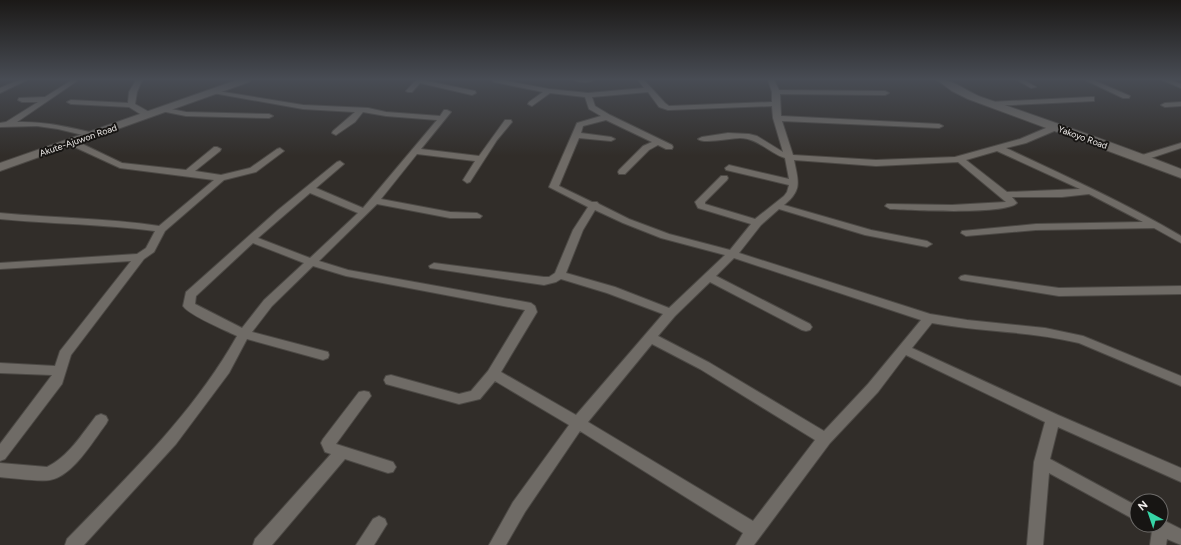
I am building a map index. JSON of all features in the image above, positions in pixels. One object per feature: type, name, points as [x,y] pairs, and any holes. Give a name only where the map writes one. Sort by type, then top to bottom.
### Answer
[{"type":"main road","name":"Akute-Ajuwon Road","points":[[0,167],[174,105]]},
{"type":"main road","name":"Yakoyo Road","points":[[994,105],[1142,158],[1181,174]]},
{"type":"street","points":[[9,125],[38,105]]},
{"type":"street","points":[[132,105],[148,115]]},
{"type":"street","points":[[73,545],[170,440],[224,370],[244,334],[268,303],[365,212],[444,115],[386,114],[375,110],[294,105]]},
{"type":"street","points":[[591,105],[607,117],[669,147]]},
{"type":"street","points":[[663,105],[668,108],[710,105]]},
{"type":"street","points":[[498,545],[519,507],[578,423],[652,338],[671,313],[710,277],[757,224],[792,192],[794,183],[789,158],[777,118],[777,105]]},
{"type":"street","points":[[164,109],[186,114],[269,116]]},
{"type":"street","points":[[336,133],[352,120],[361,110]]},
{"type":"street","points":[[607,117],[580,125],[554,187],[594,204],[626,221],[665,236],[732,254],[929,318],[950,323],[1045,331],[1067,335],[1181,381]]},
{"type":"street","points":[[777,118],[939,126]]},
{"type":"street","points":[[467,180],[494,139],[508,122]]},
{"type":"street","points":[[0,125],[37,124],[58,127],[91,135]]},
{"type":"street","points":[[702,139],[749,136],[779,154],[789,158],[876,163],[960,159],[1023,141],[1056,127]]},
{"type":"street","points":[[576,135],[611,139]]},
{"type":"street","points":[[70,142],[120,165],[221,178],[254,170],[280,151]]},
{"type":"street","points":[[622,172],[646,148],[658,142]]},
{"type":"street","points":[[1142,158],[1181,145]]},
{"type":"street","points":[[998,148],[1092,191],[1158,225],[1181,240]]},
{"type":"street","points":[[188,173],[217,149]]},
{"type":"street","points":[[414,151],[482,158]]},
{"type":"street","points":[[890,206],[952,208],[1008,205],[1012,203],[1006,196],[960,159]]},
{"type":"street","points":[[323,356],[244,334],[204,315],[189,306],[190,295],[281,212],[340,164]]},
{"type":"street","points":[[729,168],[794,183]]},
{"type":"street","points":[[0,455],[57,380],[66,354],[140,258],[150,250],[161,229],[221,178]]},
{"type":"street","points":[[724,178],[704,197],[700,202],[701,206],[757,224]]},
{"type":"street","points":[[309,189],[365,212]]},
{"type":"street","points":[[1006,196],[1011,194],[1062,194],[1092,191]]},
{"type":"street","points":[[375,201],[450,215],[477,216]]},
{"type":"street","points":[[434,266],[544,281],[552,280],[560,275],[578,230],[594,204]]},
{"type":"street","points":[[778,206],[869,233],[927,244]]},
{"type":"street","points":[[0,216],[43,220],[120,223],[161,229]]},
{"type":"street","points":[[966,233],[1036,227],[1158,225]]},
{"type":"street","points":[[251,239],[311,262],[346,273],[527,306],[531,309],[531,312],[493,374],[476,395],[460,399],[391,380]]},
{"type":"street","points":[[0,266],[140,258]]},
{"type":"street","points":[[560,275],[611,290],[671,313]]},
{"type":"street","points":[[710,277],[806,327]]},
{"type":"street","points":[[965,278],[1059,292],[1181,290]]},
{"type":"street","points":[[744,545],[825,439],[873,388],[929,318]]},
{"type":"street","points":[[652,338],[705,366],[825,439]]},
{"type":"street","points":[[904,348],[1053,419],[1181,475]]},
{"type":"street","points":[[0,368],[60,371]]},
{"type":"street","points":[[493,374],[578,423],[754,531]]},
{"type":"street","points":[[364,396],[328,443],[330,448],[388,467]]},
{"type":"street","points":[[1035,545],[1042,462],[1053,419]]},
{"type":"street","points":[[0,470],[49,474],[56,471],[70,459],[101,420]]},
{"type":"street","points":[[261,545],[342,452]]},
{"type":"street","points":[[1042,462],[1129,510]]},
{"type":"street","points":[[364,545],[379,524]]},
{"type":"street","points":[[1169,532],[1181,538]]},
{"type":"street","points":[[1158,533],[1158,545]]}]
